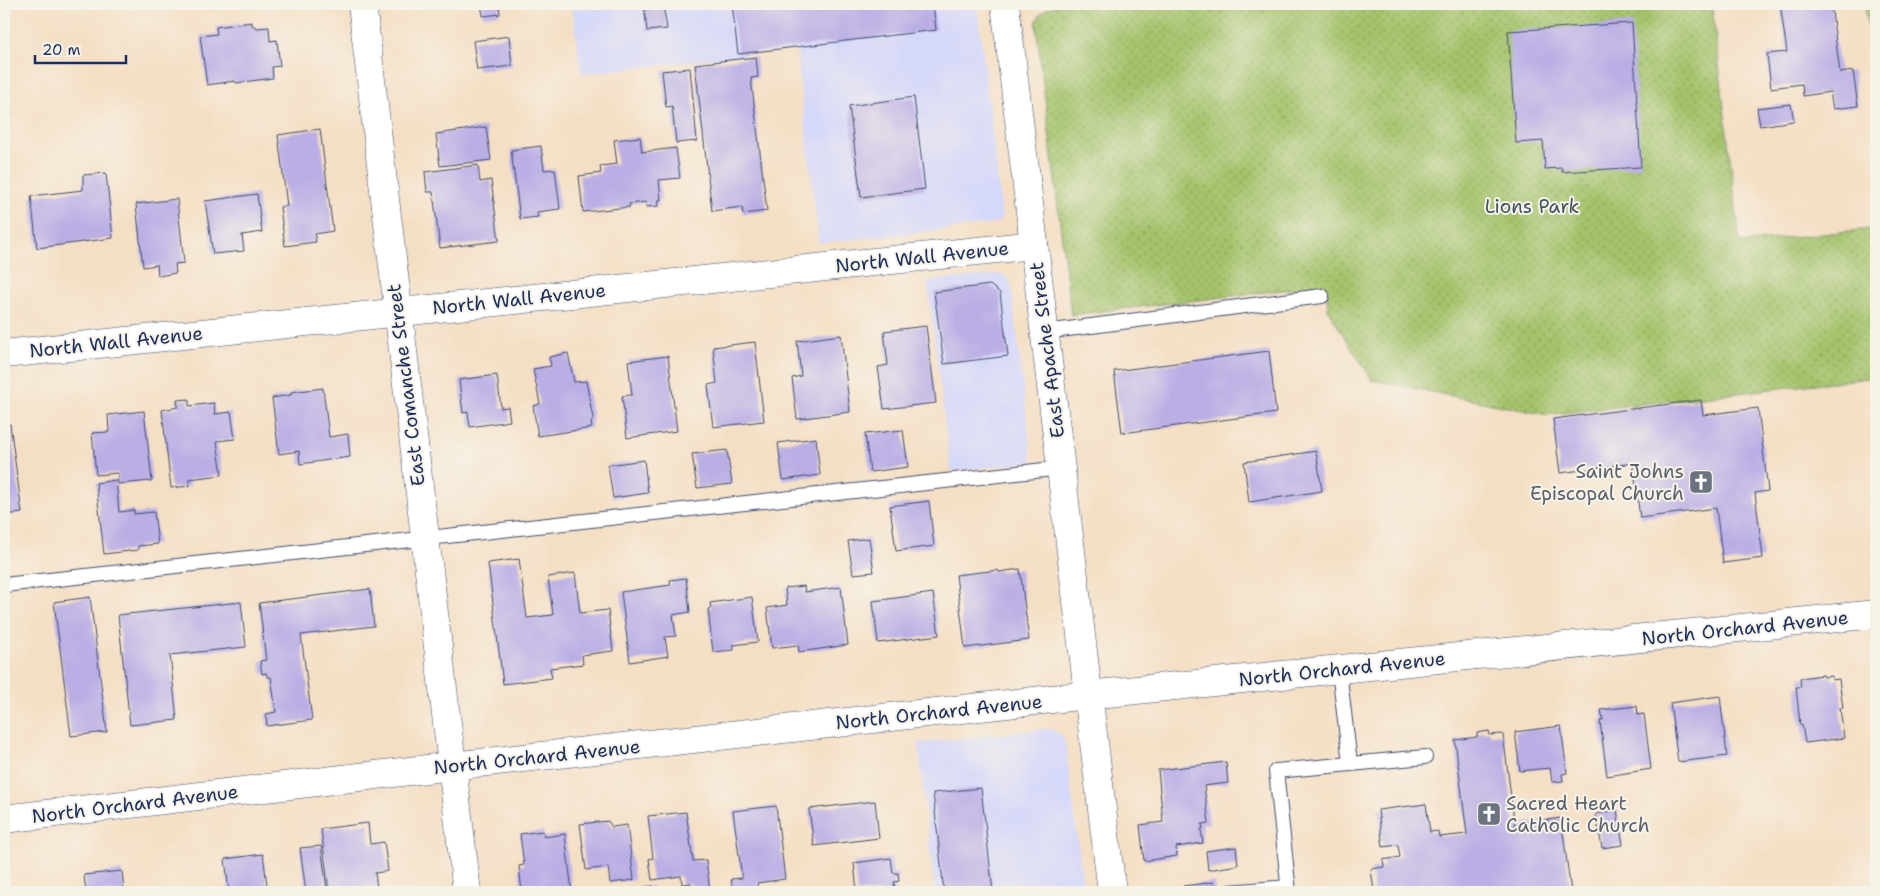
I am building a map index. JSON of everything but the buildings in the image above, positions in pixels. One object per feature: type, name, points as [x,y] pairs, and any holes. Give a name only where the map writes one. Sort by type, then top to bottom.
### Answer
[{"type":"street","name":"East Comanche Street","points":[[362,4],[467,892]]},
{"type":"street","name":"East Apache Street","points":[[1005,4],[1112,892]]},
{"type":"street","name":"North Wall Avenue","points":[[4,354],[1034,245]]},
{"type":"street","name":"North Orchard Avenue","points":[[4,819],[452,766],[1088,695],[1876,614]]},
{"type":"lane","points":[[1045,332],[1322,296]]},
{"type":"lane","points":[[4,585],[1062,468]]},
{"type":"lane","points":[[1339,670],[1350,763]]},
{"type":"lane","points":[[1230,892],[1289,889],[1276,771],[1425,757]]},
{"type":"shaded area","points":[[572,4],[977,4],[1001,219],[994,224],[819,243],[796,49],[581,74]]},
{"type":"shaded area","points":[[1001,274],[1008,278],[1011,285],[1032,462],[951,471],[927,281]]},
{"type":"shaded area","points":[[1044,729],[1052,730],[1062,735],[1066,746],[1084,892],[935,892],[918,743]]},
{"type":"green space","name":"Lions Park","points":[[1078,4],[1712,4],[1740,243],[1876,228],[1876,377],[1547,415],[1372,380],[1328,310],[1326,285],[1071,315],[1036,24],[1043,12],[1052,6]]},
{"type":"green space","points":[[1865,4],[1876,4],[1876,104]]},
{"type":"place","name":"Saint Johns Episcopal Church","points":[[1701,482]]},
{"type":"place","name":"Sacred Heart Catholic Church","points":[[1489,814]]}]
